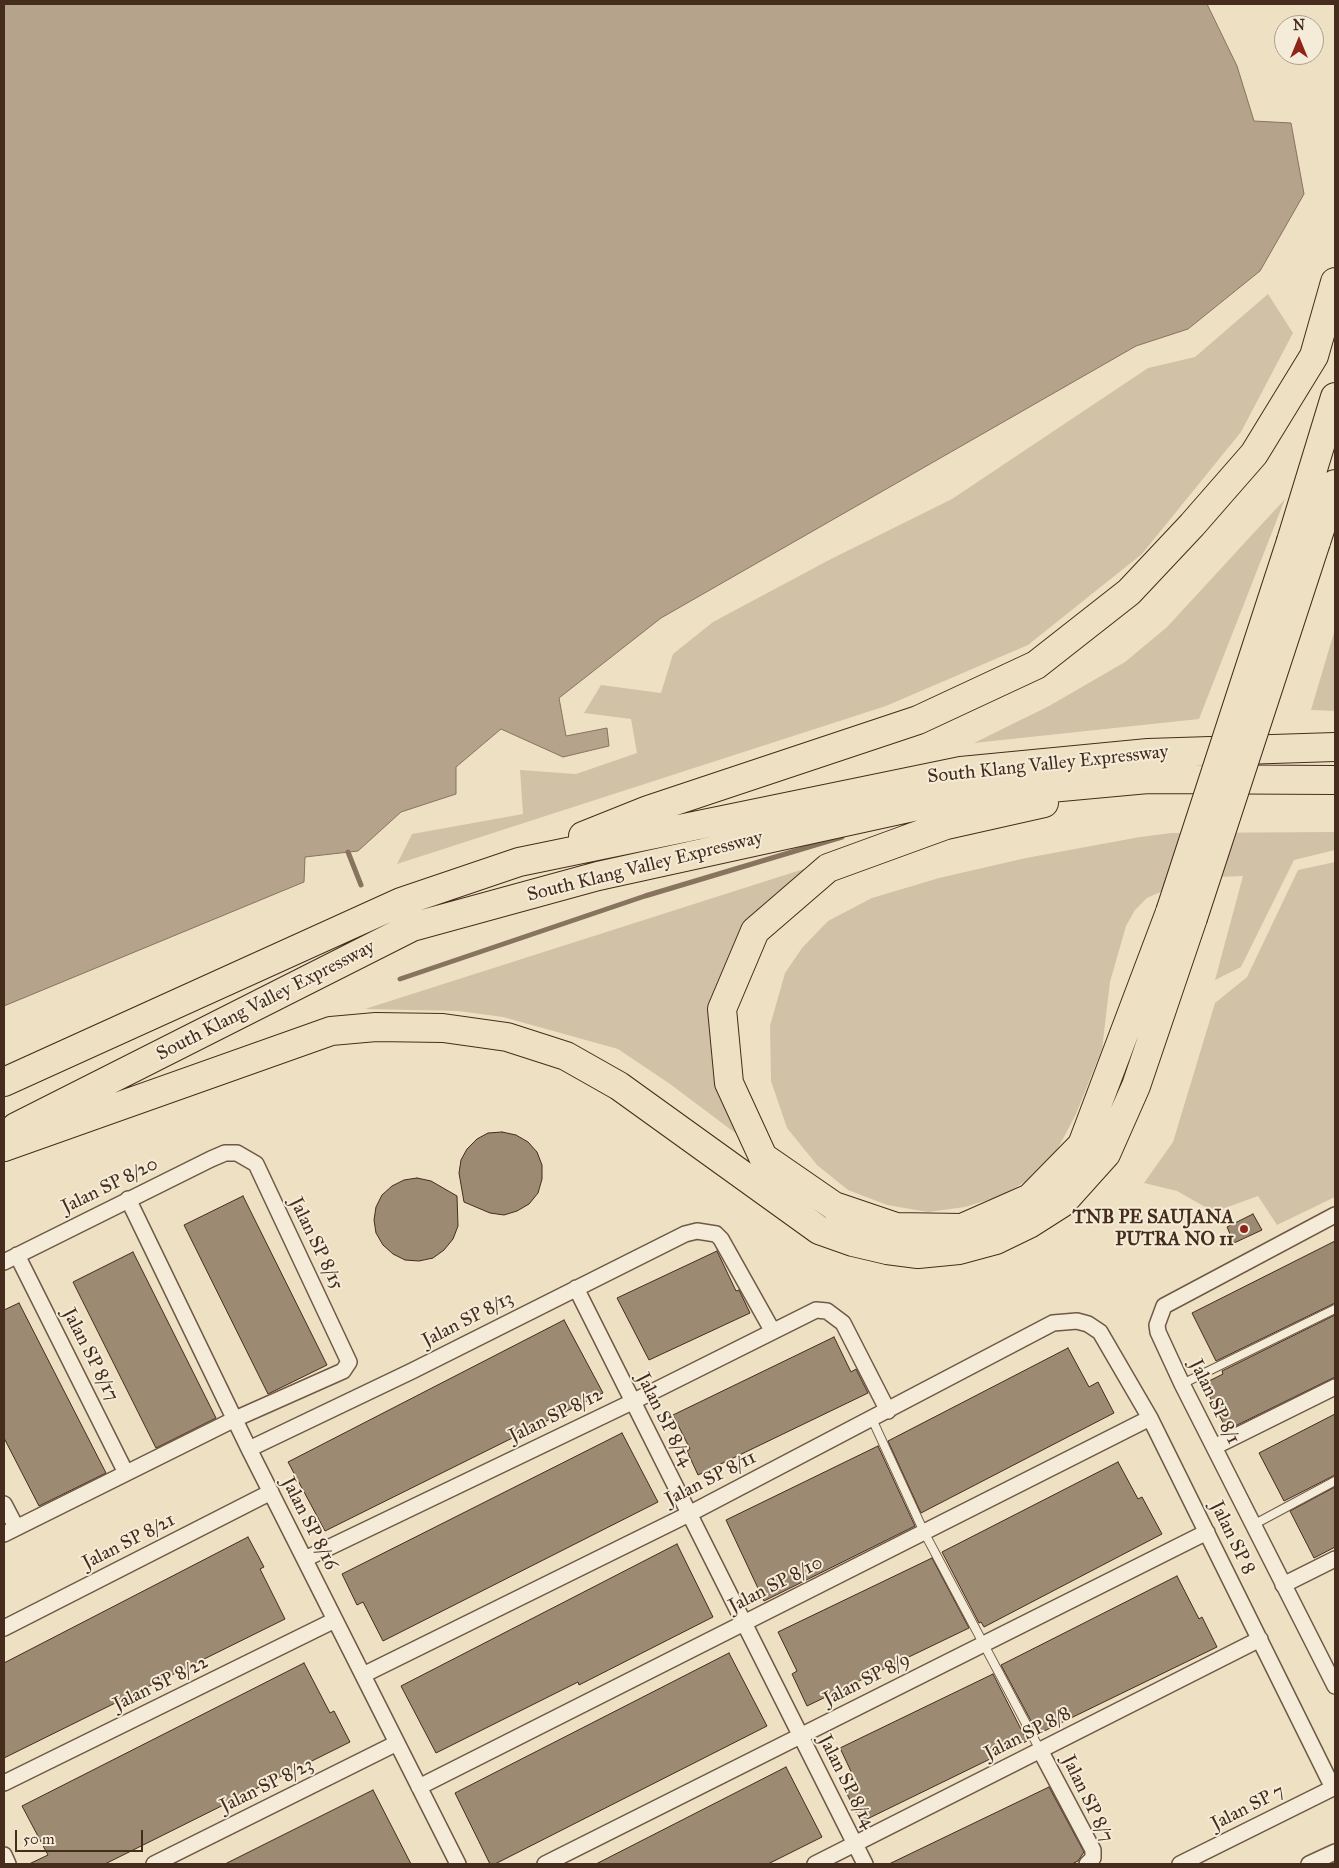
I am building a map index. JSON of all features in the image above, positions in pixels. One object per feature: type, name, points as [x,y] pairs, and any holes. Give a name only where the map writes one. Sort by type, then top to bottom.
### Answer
[{"type":"highway","points":[[519,862],[648,810],[918,720],[1036,665],[1129,592],[1192,525],[1254,454],[1314,356],[1335,282]]},
{"type":"highway","points":[[4,1147],[331,1031],[376,1027],[443,1028],[507,1037],[566,1056],[618,1086],[819,1230],[853,1242],[887,1250],[918,1254],[959,1250],[996,1240],[1029,1224],[1062,1203],[1106,1154],[1136,1086],[1181,915],[1303,542],[1335,397]]},
{"type":"highway","points":[[1303,542],[1335,484]]},
{"type":"highway","name":"South Klang Valley Expressway","points":[[4,1082],[401,902],[519,862],[961,771],[1148,753],[1335,747]]},
{"type":"highway","points":[[1148,779],[946,825],[828,868],[755,931],[722,1009],[729,1083],[763,1157],[834,1206],[896,1227],[962,1228],[1030,1198],[1082,1145],[1181,915]]},
{"type":"highway","name":"South Klang Valley Expressway","points":[[4,1134],[412,926],[598,876],[963,796],[1148,779],[1335,780]]},
{"type":"street","name":"Jalan SP 8/20","points":[[11,1259],[211,1159],[224,1153],[237,1154]]},
{"type":"street","name":"Jalan SP 8/15","points":[[235,1419],[343,1371],[349,1362],[256,1164],[237,1154]]},
{"type":"street","name":"Jalan SP 8/16","points":[[128,1199],[249,1449],[458,1864]]},
{"type":"street","name":"Jalan SP 8/1","points":[[1335,1215],[1164,1306],[1158,1318],[1158,1332],[1182,1384],[1335,1686]]},
{"type":"street","name":"Jalan SP 8/13","points":[[249,1449],[412,1371],[685,1234],[705,1231],[716,1234],[772,1330]]},
{"type":"street","name":"Jalan SP 8/17","points":[[11,1259],[126,1473]]},
{"type":"street","name":"Jalan SP 8/14","points":[[576,1288],[865,1864]]},
{"type":"street","name":"Jalan SP 8/12","points":[[305,1559],[632,1402],[808,1312],[823,1309],[843,1323],[888,1411]]},
{"type":"street","name":"Jalan SP 8/11","points":[[363,1675],[689,1514],[1053,1323],[1077,1321]]},
{"type":"street","name":"Jalan SP 8","points":[[1077,1321],[1088,1324],[1100,1332],[1150,1418],[1334,1787]]},
{"type":"street","points":[[1214,1447],[1335,1387]]},
{"type":"street","name":"Jalan SP 8/10","points":[[419,1787],[1150,1418]]},
{"type":"street","points":[[4,1504],[10,1530],[235,1419]]},
{"type":"street","name":"Jalan SP 8/21","points":[[4,1628],[271,1492]]},
{"type":"street","name":"Jalan SP 8/9","points":[[545,1864],[1207,1532]]},
{"type":"street","points":[[1283,1585],[1335,1559]]},
{"type":"street","name":"Jalan SP 8/22","points":[[4,1783],[335,1620]]},
{"type":"street","name":"Jalan SP 8/8","points":[[815,1864],[1260,1639]]},
{"type":"street","name":"Jalan SP 8/23","points":[[154,1864],[397,1744]]},
{"type":"street","name":"Jalan SP 8/7","points":[[1040,1750],[1093,1850],[1093,1858],[1087,1864]]},
{"type":"street","name":"Jalan SP 7","points":[[1180,1864],[1334,1787]]},
{"type":"street","points":[[1309,1864],[1335,1852]]},
{"type":"street","points":[[4,1855],[8,1864]]},
{"type":"lane","points":[[1182,1384],[1335,1309]]},
{"type":"lane","points":[[872,1419],[924,1532],[1040,1750]]},
{"type":"lane","points":[[1253,1525],[1335,1480]]},
{"type":"shaded area","points":[[4,4],[1207,4],[1237,66],[1254,121],[1291,123],[1304,194],[1260,271],[1188,329],[1136,346],[661,618],[559,698],[566,736],[607,728],[609,746],[563,757],[501,729],[456,767],[456,794],[401,812],[358,851],[305,857],[304,882],[4,1006]]},
{"type":"shaded area","points":[[1268,294],[1293,333],[1241,432],[1142,554],[1028,645],[886,706],[397,864],[412,834],[523,814],[520,770],[576,774],[637,753],[631,719],[584,713],[601,685],[661,693],[673,654],[713,622],[829,560],[952,499],[1148,368],[1195,357]]},
{"type":"shaded area","points":[[1285,499],[1199,719],[974,743],[1049,706],[1125,662],[1167,627]]},
{"type":"shaded area","points":[[1335,629],[1335,711],[1311,710]]},
{"type":"shaded area","points":[[1335,832],[1335,850],[1294,860],[1241,967],[1215,980],[1243,876],[1171,879],[1165,890],[1147,898],[1135,910],[1126,926],[1110,982],[1102,1049],[1076,1114],[1055,1154],[1028,1180],[1001,1196],[965,1207],[928,1212],[887,1205],[848,1190],[817,1165],[787,1128],[771,1081],[770,1026],[785,973],[802,948],[828,921],[872,898],[939,878],[1026,858],[1140,837],[1172,833]]},
{"type":"shaded area","points":[[1335,862],[1335,1197],[1277,1225],[1258,1196],[1214,1212],[1177,1191],[1144,1183],[1173,1142],[1215,1003],[1247,977],[1298,870]]},
{"type":"shaded area","points":[[810,867],[750,923],[721,1084],[738,1135],[670,1084],[618,1049],[503,1017],[458,1011],[365,1009]]},
{"type":"building","points":[[502,1132],[516,1135],[528,1142],[537,1152],[542,1165],[542,1179],[538,1193],[529,1204],[517,1211],[504,1215],[490,1213],[464,1202],[459,1173],[461,1160],[467,1149],[477,1139],[488,1133]]},
{"type":"building","points":[[417,1178],[431,1181],[457,1196],[458,1226],[453,1239],[444,1250],[433,1258],[419,1261],[405,1260],[393,1254],[383,1245],[376,1233],[374,1220],[376,1207],[382,1195],[392,1186],[404,1180]]},
{"type":"building","points":[[243,1196],[327,1365],[268,1394],[184,1225]]},
{"type":"building","name":"TNB PE SAUJANA PUTRA NO 11","points":[[1253,1214],[1262,1230],[1234,1243],[1227,1227]]},
{"type":"building","points":[[1335,1241],[1335,1303],[1216,1361],[1192,1313]]},
{"type":"building","points":[[717,1251],[736,1291],[739,1290],[750,1313],[649,1360],[617,1298]]},
{"type":"building","points":[[133,1252],[216,1418],[156,1448],[73,1282]]},
{"type":"building","points":[[19,1303],[106,1473],[39,1506],[4,1438],[4,1310]]},
{"type":"building","points":[[1335,1315],[1335,1377],[1227,1430],[1203,1384],[1223,1374],[1222,1371]]},
{"type":"building","points":[[564,1320],[603,1393],[325,1531],[288,1462]]},
{"type":"building","points":[[834,1337],[851,1372],[856,1369],[868,1393],[698,1475],[687,1451],[690,1449],[673,1415]]},
{"type":"building","points":[[1068,1348],[1089,1387],[1098,1382],[1114,1413],[921,1513],[888,1441]]},
{"type":"building","points":[[1335,1414],[1335,1475],[1284,1501],[1259,1453]]},
{"type":"building","points":[[622,1433],[658,1502],[383,1641],[363,1602],[357,1605],[342,1574]]},
{"type":"building","points":[[878,1446],[915,1526],[764,1601],[726,1520]]},
{"type":"building","points":[[1118,1462],[1138,1499],[1142,1497],[1162,1534],[984,1627],[981,1622],[979,1623],[942,1552]]},
{"type":"building","points":[[1335,1487],[1335,1547],[1314,1558],[1290,1511]]},
{"type":"building","points":[[248,1537],[264,1567],[260,1569],[285,1619],[4,1758],[4,1663]]},
{"type":"building","points":[[677,1544],[713,1617],[579,1685],[578,1682],[436,1753],[401,1686]]},
{"type":"building","points":[[932,1558],[969,1628],[807,1706],[792,1674],[797,1671],[778,1632]]},
{"type":"building","points":[[1177,1576],[1199,1619],[1202,1617],[1217,1647],[1038,1734],[1001,1665]]},
{"type":"building","points":[[729,1653],[767,1726],[495,1864],[490,1864],[455,1793]]},
{"type":"building","points":[[304,1663],[330,1713],[334,1711],[350,1742],[105,1864],[29,1864],[48,1855],[22,1806]]},
{"type":"building","points":[[993,1674],[1027,1741],[861,1822],[844,1788],[856,1782],[840,1748]]},
{"type":"building","points":[[786,1767],[822,1837],[768,1864],[596,1864]]},
{"type":"building","points":[[1049,1787],[1084,1852],[1078,1861],[1072,1864],[889,1864]]},
{"type":"building","points":[[373,1790],[411,1864],[225,1864]]},
{"type":"waterway","points":[[400,979],[645,896],[842,837]]},
{"type":"waterway","points":[[348,852],[361,885]]},
{"type":"place","name":"TNB PE SAUJANA PUTRA NO 11","points":[[1244,1229]]}]
